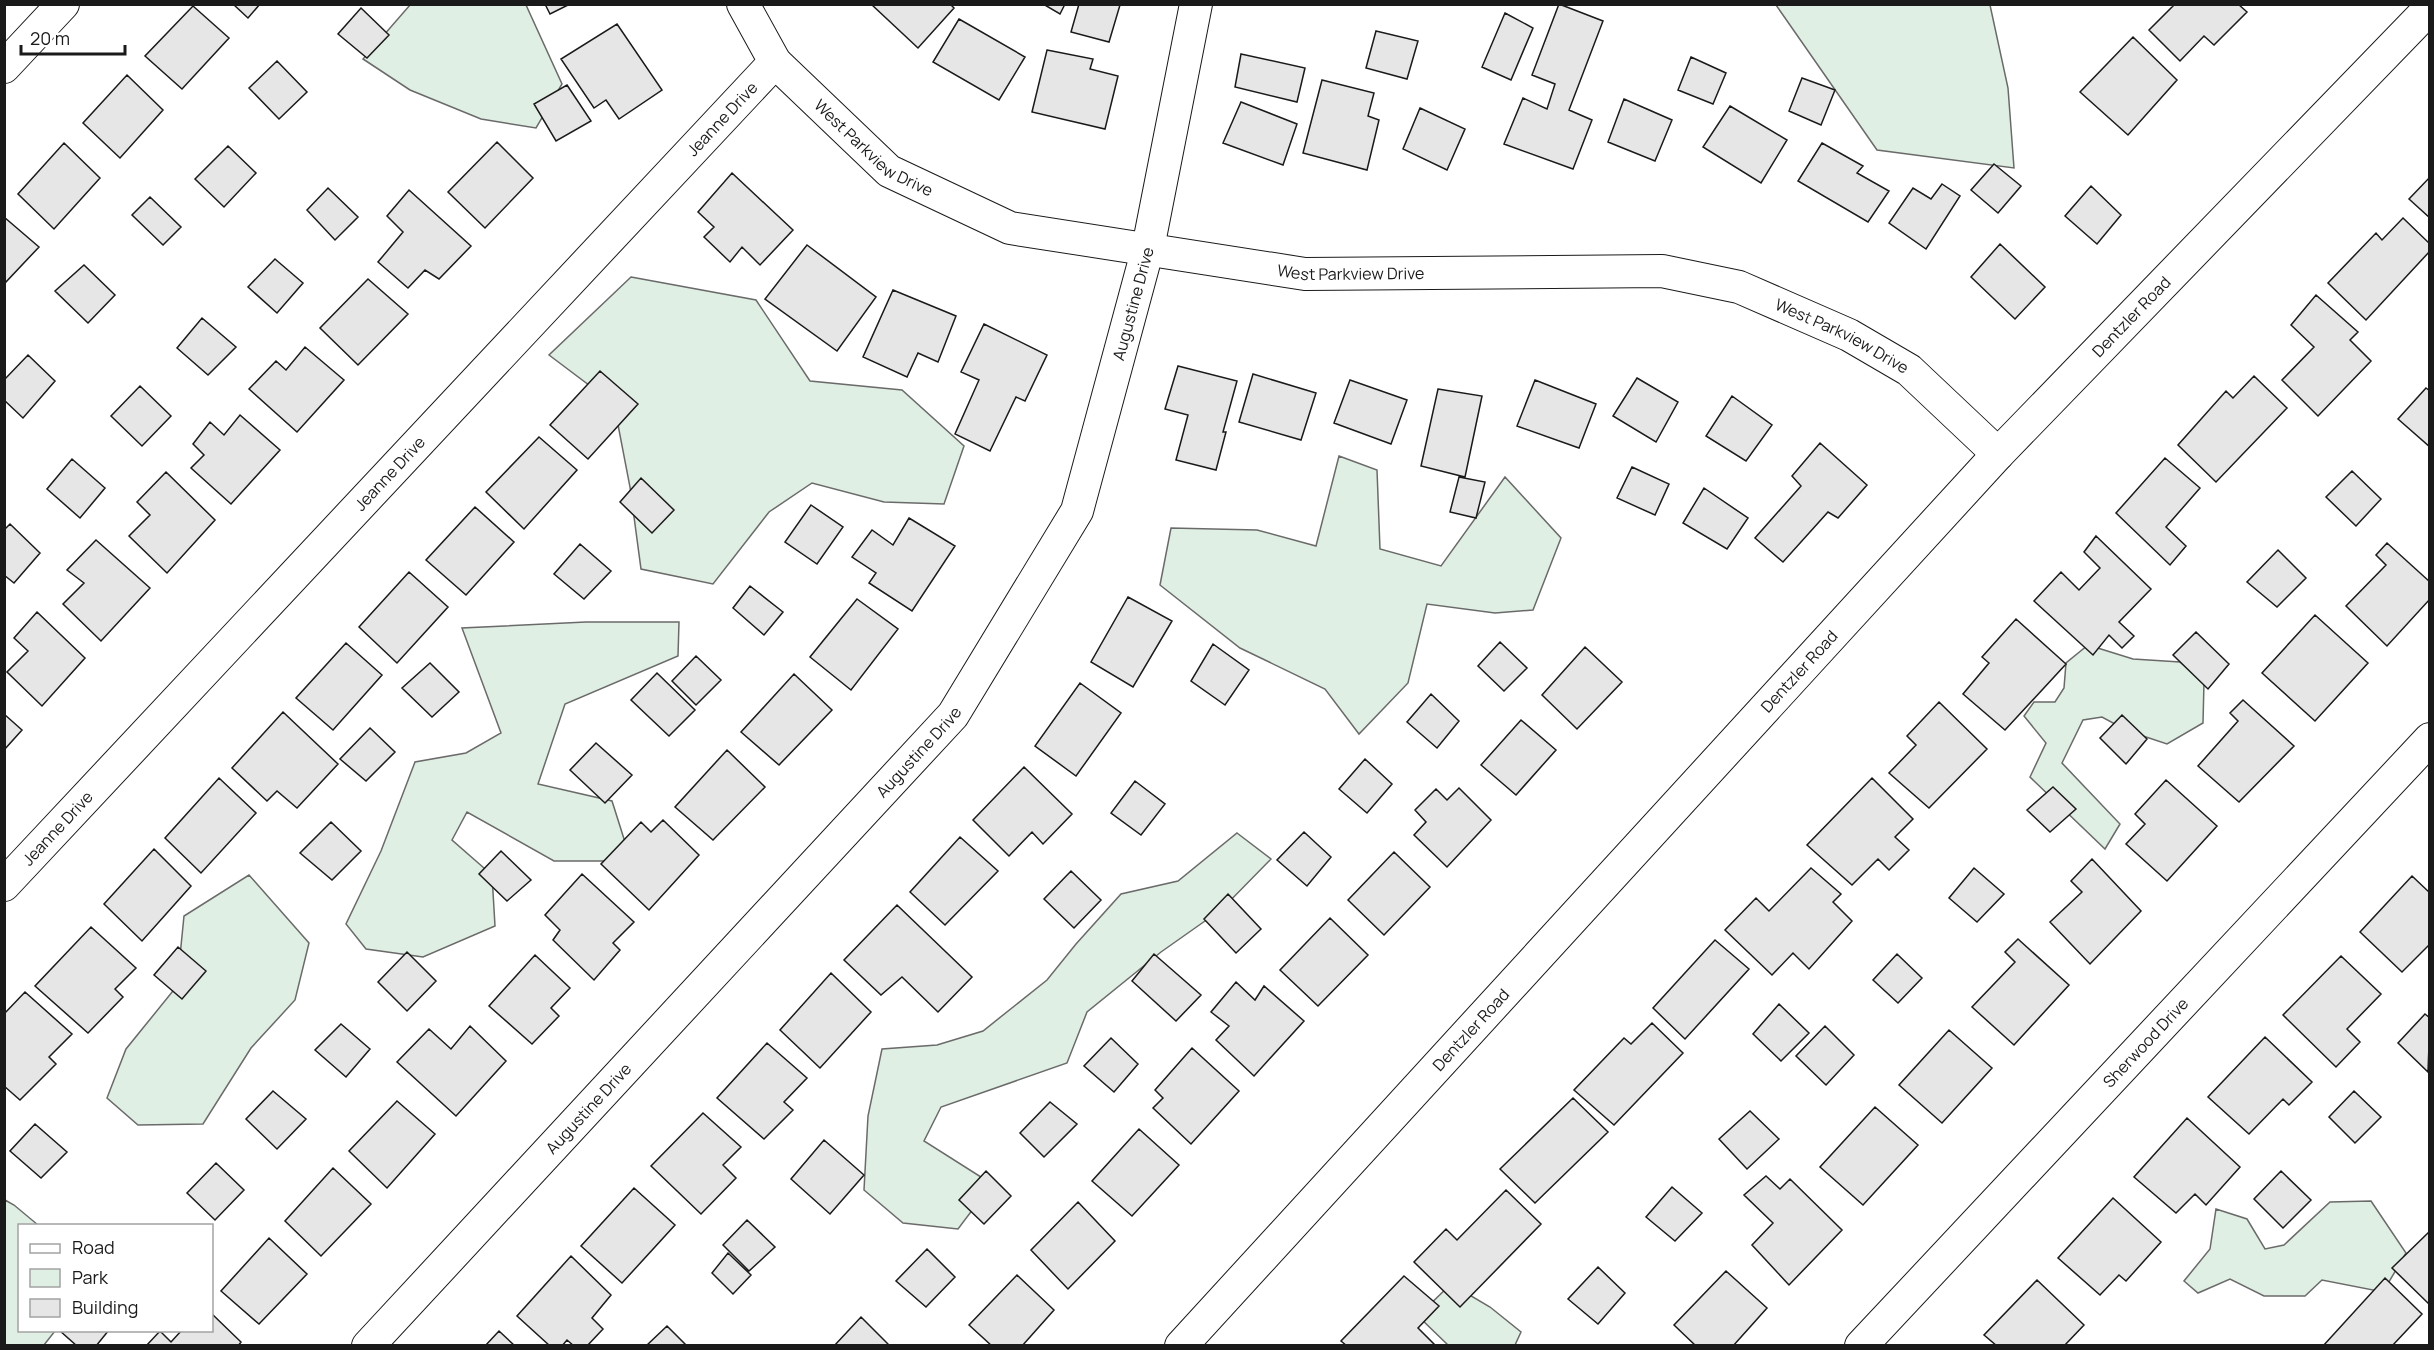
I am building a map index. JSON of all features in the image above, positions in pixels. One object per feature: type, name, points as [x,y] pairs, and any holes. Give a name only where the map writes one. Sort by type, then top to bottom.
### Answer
[{"type":"street","points":[[4,67],[63,4]]},
{"type":"street","name":"West Parkview Drive","points":[[743,4],[775,62],[890,171],[1010,228],[1305,274],[1662,272],[1739,287],[1849,335],[1909,370],[1998,454]]},
{"type":"street","name":"Augustine Drive","points":[[368,1346],[953,715],[1077,511],[1148,248],[1196,4]]},
{"type":"street","name":"Dentzler Road","points":[[1181,1346],[1998,454],[2430,8]]},
{"type":"street","name":"Jeanne Drive","points":[[4,885],[775,62]]},
{"type":"street","name":"Sherwood Drive","points":[[1861,1346],[2430,739]]},
{"type":"green space","points":[[410,5],[526,5],[562,84],[536,128],[481,119],[410,90],[363,59]]},
{"type":"green space","points":[[1776,5],[1990,5],[2008,88],[2014,168],[1877,150]]},
{"type":"green space","points":[[631,277],[756,300],[810,381],[902,390],[964,446],[944,504],[884,502],[812,483],[769,512],[713,584],[641,569],[630,487],[614,404],[549,355]]},
{"type":"green space","points":[[1339,456],[1377,470],[1380,549],[1441,566],[1505,477],[1561,538],[1533,610],[1495,613],[1427,604],[1408,683],[1359,734],[1325,689],[1240,648],[1160,585],[1171,528],[1257,530],[1316,546]]},
{"type":"green space","points":[[586,622],[679,622],[678,656],[565,704],[538,784],[612,801],[631,861],[554,861],[467,812],[452,840],[492,875],[495,926],[423,957],[366,949],[346,924],[381,851],[415,762],[466,753],[501,733],[462,628]]},
{"type":"green space","points":[[2088,645],[2133,659],[2180,662],[2204,682],[2203,723],[2167,744],[2128,731],[2102,717],[2083,720],[2062,763],[2120,824],[2105,849],[2030,777],[2046,743],[2024,716],[2034,702],[2055,702],[2064,688],[2066,663]]},
{"type":"green space","points":[[1237,833],[1271,859],[1222,909],[1161,952],[1087,1012],[1067,1063],[941,1107],[924,1141],[992,1184],[958,1229],[903,1223],[864,1190],[868,1116],[882,1049],[937,1045],[983,1031],[1047,980],[1121,894],[1178,881]]},
{"type":"green space","points":[[249,875],[309,943],[295,1000],[251,1048],[203,1124],[138,1125],[107,1098],[126,1049],[177,986],[184,916]]},
{"type":"green space","points":[[5,1200],[37,1224],[18,1224],[18,1332],[54,1332],[44,1345],[5,1345]]},
{"type":"green space","points":[[2371,1201],[2406,1253],[2383,1292],[2322,1280],[2305,1296],[2264,1296],[2230,1279],[2198,1293],[2184,1281],[2210,1249],[2216,1209],[2247,1219],[2265,1249],[2284,1245],[2330,1202]]},
{"type":"green space","points":[[1451,1284],[1490,1307],[1521,1332],[1515,1345],[1448,1345],[1418,1316]]},
{"type":"building","points":[[233,4],[260,4],[248,18]]},
{"type":"building","points":[[545,4],[570,4],[550,14]]},
{"type":"building","points":[[871,4],[950,4],[954,8],[918,48]]},
{"type":"building","points":[[1043,4],[1065,4],[1060,14]]},
{"type":"building","points":[[1079,4],[1120,5],[1109,42],[1071,32]]},
{"type":"building","points":[[1559,4],[1603,21],[1569,110],[1592,120],[1573,169],[1504,144],[1523,98],[1547,109],[1555,84],[1532,75]]},
{"type":"building","points":[[2171,4],[2238,4],[2247,12],[2214,45],[2204,36],[2180,61],[2149,30],[2173,6]]},
{"type":"building","points":[[193,6],[229,38],[182,89],[145,56]]},
{"type":"building","points":[[361,8],[389,35],[367,58],[338,34]]},
{"type":"building","points":[[1505,13],[1533,28],[1511,80],[1482,67]]},
{"type":"building","points":[[959,19],[1025,57],[999,100],[933,62]]},
{"type":"building","points":[[617,24],[662,90],[619,119],[606,100],[594,108],[561,59]]},
{"type":"building","points":[[1376,31],[1418,41],[1407,79],[1366,68]]},
{"type":"building","points":[[2133,37],[2177,80],[2128,135],[2080,92]]},
{"type":"building","points":[[1047,50],[1093,59],[1090,69],[1118,76],[1105,129],[1032,112]]},
{"type":"building","points":[[1241,54],[1305,68],[1297,102],[1235,87]]},
{"type":"building","points":[[1691,57],[1726,73],[1713,104],[1678,90]]},
{"type":"building","points":[[277,61],[307,92],[279,119],[249,88]]},
{"type":"building","points":[[127,75],[163,110],[120,158],[83,123]]},
{"type":"building","points":[[1802,78],[1835,90],[1821,125],[1789,111]]},
{"type":"building","points":[[1322,80],[1374,93],[1368,116],[1379,120],[1367,170],[1303,153]]},
{"type":"building","points":[[567,85],[591,121],[556,141],[534,104]]},
{"type":"building","points":[[1624,99],[1672,120],[1655,161],[1608,142]]},
{"type":"building","points":[[1241,102],[1297,124],[1283,165],[1223,143]]},
{"type":"building","points":[[1730,106],[1787,140],[1761,183],[1703,147]]},
{"type":"building","points":[[1420,108],[1465,129],[1447,170],[1403,149]]},
{"type":"building","points":[[497,142],[533,178],[485,228],[448,192]]},
{"type":"building","points":[[64,143],[100,178],[54,229],[18,194]]},
{"type":"building","points":[[1822,143],[1863,166],[1857,173],[1889,191],[1868,222],[1798,181]]},
{"type":"building","points":[[228,146],[256,173],[224,207],[195,179]]},
{"type":"building","points":[[1994,164],[2021,186],[1998,213],[1971,190]]},
{"type":"building","points":[[732,173],[793,230],[760,265],[742,247],[730,262],[704,237],[714,227],[698,212]]},
{"type":"building","points":[[2430,177],[2430,218],[2409,199]]},
{"type":"building","points":[[1942,184],[1960,196],[1926,249],[1889,223],[1913,188],[1931,199]]},
{"type":"building","points":[[2091,186],[2121,215],[2097,244],[2065,216]]},
{"type":"building","points":[[328,188],[358,217],[335,240],[307,210]]},
{"type":"building","points":[[409,190],[471,246],[439,279],[425,270],[408,288],[378,262],[403,232],[387,216]]},
{"type":"building","points":[[150,197],[181,227],[163,245],[132,215]]},
{"type":"building","points":[[4,217],[39,247],[4,284]]},
{"type":"building","points":[[2403,218],[2430,244],[2430,251],[2366,320],[2328,283],[2376,233],[2382,240]]},
{"type":"building","points":[[2000,244],[2045,287],[2015,319],[1971,277]]},
{"type":"building","points":[[807,245],[876,297],[837,351],[765,299]]},
{"type":"building","points":[[275,259],[303,283],[277,313],[248,287]]},
{"type":"building","points":[[84,265],[115,295],[88,323],[55,291]]},
{"type":"building","points":[[368,279],[408,314],[358,365],[320,328]]},
{"type":"building","points":[[893,290],[956,316],[938,362],[918,353],[907,377],[863,357]]},
{"type":"building","points":[[2316,295],[2358,332],[2350,340],[2371,361],[2318,416],[2282,380],[2314,347],[2291,325]]},
{"type":"building","points":[[202,318],[236,347],[208,375],[177,348]]},
{"type":"building","points":[[984,324],[1047,355],[1025,401],[1016,397],[990,451],[955,434],[979,380],[961,372]]},
{"type":"building","points":[[305,347],[344,380],[297,432],[249,389],[276,361],[286,370]]},
{"type":"building","points":[[28,355],[55,381],[23,418],[4,400],[4,380]]},
{"type":"building","points":[[1178,366],[1237,381],[1223,432],[1226,432],[1216,470],[1176,460],[1188,415],[1165,409]]},
{"type":"building","points":[[600,371],[638,404],[588,459],[550,425]]},
{"type":"building","points":[[1253,374],[1316,393],[1301,440],[1239,422]]},
{"type":"building","points":[[2254,376],[2287,408],[2216,482],[2178,445],[2226,391],[2233,398]]},
{"type":"building","points":[[1637,378],[1678,402],[1656,442],[1613,416]]},
{"type":"building","points":[[1350,380],[1407,400],[1391,444],[1334,423]]},
{"type":"building","points":[[1535,380],[1596,404],[1579,448],[1517,426]]},
{"type":"building","points":[[140,386],[171,416],[142,446],[111,416]]},
{"type":"building","points":[[2426,388],[2430,391],[2430,447],[2398,419]]},
{"type":"building","points":[[1438,389],[1482,396],[1465,477],[1421,466]]},
{"type":"building","points":[[1732,396],[1772,425],[1746,461],[1706,436]]},
{"type":"building","points":[[240,415],[280,450],[231,504],[191,468],[204,455],[193,444],[210,422],[224,435]]},
{"type":"building","points":[[539,437],[577,470],[524,529],[486,492]]},
{"type":"building","points":[[1820,443],[1867,485],[1838,518],[1828,512],[1783,562],[1755,538],[1801,486],[1792,476]]},
{"type":"building","points":[[2165,458],[2200,488],[2166,527],[2186,546],[2170,565],[2116,513]]},
{"type":"building","points":[[72,459],[105,488],[80,518],[47,489]]},
{"type":"building","points":[[1632,467],[1669,484],[1655,515],[1617,498]]},
{"type":"building","points":[[2352,471],[2381,499],[2356,526],[2326,497]]},
{"type":"building","points":[[166,472],[215,520],[167,573],[129,536],[150,515],[137,502]]},
{"type":"building","points":[[1459,477],[1485,482],[1476,518],[1450,512]]},
{"type":"building","points":[[641,478],[674,510],[652,533],[620,502]]},
{"type":"building","points":[[1704,488],[1748,518],[1727,549],[1683,523]]},
{"type":"building","points":[[811,505],[843,527],[817,564],[785,542]]},
{"type":"building","points":[[475,507],[514,542],[466,595],[426,560]]},
{"type":"building","points":[[909,518],[955,546],[912,611],[869,583],[876,573],[852,557],[872,530],[893,545]]},
{"type":"building","points":[[10,524],[40,553],[14,583],[4,575],[4,530]]},
{"type":"building","points":[[2096,536],[2151,589],[2119,622],[2134,636],[2122,648],[2109,635],[2093,655],[2034,601],[2061,572],[2079,590],[2100,568],[2084,552]]},
{"type":"building","points":[[96,540],[150,588],[101,641],[63,604],[84,583],[67,570]]},
{"type":"building","points":[[2387,543],[2430,582],[2430,599],[2387,646],[2346,606],[2386,565],[2376,555]]},
{"type":"building","points":[[580,544],[611,571],[584,599],[554,574]]},
{"type":"building","points":[[2278,550],[2306,578],[2277,607],[2247,582]]},
{"type":"building","points":[[409,572],[448,607],[397,663],[359,627]]},
{"type":"building","points":[[750,586],[783,612],[764,635],[733,608]]},
{"type":"building","points":[[1128,597],[1172,621],[1133,687],[1091,662]]},
{"type":"building","points":[[857,599],[898,629],[851,690],[810,657]]},
{"type":"building","points":[[37,612],[85,658],[42,706],[7,672],[28,651],[14,638]]},
{"type":"building","points":[[2315,615],[2368,663],[2315,721],[2262,673]]},
{"type":"building","points":[[2016,619],[2066,664],[2005,730],[1963,694],[1989,663],[1982,657]]},
{"type":"building","points":[[2196,632],[2229,664],[2208,689],[2173,655]]},
{"type":"building","points":[[1500,642],[1527,668],[1504,691],[1478,666]]},
{"type":"building","points":[[346,643],[382,675],[333,730],[296,698]]},
{"type":"building","points":[[1213,644],[1249,670],[1225,705],[1191,681]]},
{"type":"building","points":[[1585,647],[1622,682],[1577,729],[1542,695]]},
{"type":"building","points":[[696,656],[721,680],[696,705],[672,681]]},
{"type":"building","points":[[430,663],[459,692],[432,717],[402,688]]},
{"type":"building","points":[[657,673],[695,710],[669,736],[631,700]]},
{"type":"building","points":[[794,674],[832,710],[779,765],[741,732]]},
{"type":"building","points":[[1080,683],[1121,713],[1076,776],[1035,746]]},
{"type":"building","points":[[1431,694],[1459,721],[1437,748],[1407,722]]},
{"type":"building","points":[[2243,700],[2294,746],[2239,802],[2198,766],[2238,721],[2230,713]]},
{"type":"building","points":[[1939,702],[1987,749],[1929,808],[1889,773],[1916,745],[1907,736]]},
{"type":"building","points":[[283,712],[338,764],[297,808],[277,791],[267,801],[232,768]]},
{"type":"building","points":[[4,714],[22,730],[4,750]]},
{"type":"building","points":[[2122,715],[2147,739],[2126,764],[2100,738]]},
{"type":"building","points":[[1521,720],[1556,750],[1516,795],[1481,765]]},
{"type":"building","points":[[370,728],[395,752],[366,781],[340,759]]},
{"type":"building","points":[[596,743],[632,775],[605,803],[570,770]]},
{"type":"building","points":[[727,750],[765,787],[713,840],[675,807]]},
{"type":"building","points":[[1365,759],[1392,784],[1367,813],[1339,789]]},
{"type":"building","points":[[1024,767],[1072,814],[1043,844],[1032,832],[1009,856],[973,820]]},
{"type":"building","points":[[219,778],[256,813],[201,873],[165,838]]},
{"type":"building","points":[[1872,778],[1913,819],[1895,837],[1909,850],[1889,870],[1878,859],[1852,885],[1807,845]]},
{"type":"building","points":[[2166,780],[2217,826],[2167,881],[2126,844],[2145,824],[2135,814]]},
{"type":"building","points":[[1135,781],[1165,804],[1141,835],[1111,813]]},
{"type":"building","points":[[2053,787],[2076,809],[2050,832],[2027,810]]},
{"type":"building","points":[[1459,788],[1491,820],[1447,867],[1414,835],[1426,822],[1415,810],[1436,789],[1447,800]]},
{"type":"building","points":[[663,820],[699,855],[649,910],[601,864],[641,822],[651,832]]},
{"type":"building","points":[[331,822],[361,851],[332,880],[300,853]]},
{"type":"building","points":[[1304,832],[1331,857],[1307,886],[1277,860]]},
{"type":"building","points":[[960,837],[998,871],[945,925],[910,892]]},
{"type":"building","points":[[154,849],[191,886],[142,941],[104,904]]},
{"type":"building","points":[[501,851],[531,880],[507,901],[479,874]]},
{"type":"building","points":[[1394,852],[1430,887],[1384,935],[1348,900]]},
{"type":"building","points":[[2092,859],[2141,911],[2090,964],[2050,922],[2082,892],[2071,881]]},
{"type":"building","points":[[1811,868],[1841,894],[1833,902],[1852,921],[1809,969],[1793,953],[1772,975],[1725,930],[1756,898],[1769,911]]},
{"type":"building","points":[[1974,868],[2004,894],[1977,922],[1949,898]]},
{"type":"building","points":[[1071,871],[1101,900],[1074,928],[1044,899]]},
{"type":"building","points":[[582,874],[634,922],[613,943],[620,950],[594,980],[553,940],[560,930],[545,915]]},
{"type":"building","points":[[2412,876],[2430,893],[2430,944],[2402,972],[2360,932]]},
{"type":"building","points":[[1228,894],[1261,929],[1236,953],[1204,919]]},
{"type":"building","points":[[897,905],[972,977],[938,1012],[902,977],[881,995],[844,960]]},
{"type":"building","points":[[1330,918],[1368,955],[1318,1006],[1280,970]]},
{"type":"building","points":[[91,927],[136,968],[115,989],[123,997],[88,1033],[35,986]]},
{"type":"building","points":[[2018,939],[2069,985],[2014,1045],[1972,1007],[2015,962],[2005,952]]},
{"type":"building","points":[[1715,940],[1749,969],[1685,1039],[1653,1008]]},
{"type":"building","points":[[178,947],[206,971],[182,999],[154,975]]},
{"type":"building","points":[[407,952],[436,981],[407,1011],[378,982]]},
{"type":"building","points":[[1154,954],[1201,995],[1176,1021],[1132,981]]},
{"type":"building","points":[[1897,954],[1922,978],[1898,1003],[1873,980]]},
{"type":"building","points":[[535,955],[570,988],[551,1008],[559,1016],[532,1044],[489,1006]]},
{"type":"building","points":[[2341,956],[2381,994],[2347,1029],[2360,1042],[2336,1067],[2283,1015]]},
{"type":"building","points":[[831,973],[871,1012],[820,1068],[780,1030]]},
{"type":"building","points":[[1236,982],[1255,1000],[1264,986],[1304,1021],[1254,1076],[1216,1040],[1229,1026],[1211,1012]]},
{"type":"building","points":[[25,992],[72,1034],[49,1057],[56,1064],[20,1100],[4,1086],[4,1014]]},
{"type":"building","points":[[1779,1004],[1809,1033],[1781,1061],[1753,1034]]},
{"type":"building","points":[[2425,1014],[2430,1018],[2428,1072],[2398,1043]]},
{"type":"building","points":[[1652,1023],[1683,1053],[1614,1125],[1574,1090],[1624,1038],[1631,1044]]},
{"type":"building","points":[[341,1024],[370,1049],[346,1077],[315,1050]]},
{"type":"building","points":[[470,1026],[506,1061],[456,1116],[397,1062],[429,1029],[451,1049]]},
{"type":"building","points":[[1825,1026],[1854,1055],[1826,1085],[1796,1056]]},
{"type":"building","points":[[1949,1030],[1992,1068],[1942,1123],[1899,1085]]},
{"type":"building","points":[[2265,1037],[2312,1082],[2289,1105],[2283,1099],[2249,1134],[2208,1097]]},
{"type":"building","points":[[1111,1038],[1138,1064],[1114,1092],[1084,1066]]},
{"type":"building","points":[[767,1043],[807,1078],[784,1102],[793,1110],[764,1139],[717,1098]]},
{"type":"building","points":[[1192,1048],[1239,1091],[1191,1144],[1153,1108],[1163,1098],[1155,1090]]},
{"type":"building","points":[[273,1091],[306,1119],[277,1149],[246,1119]]},
{"type":"building","points":[[2354,1091],[2381,1117],[2355,1143],[2329,1117]]},
{"type":"building","points":[[1573,1098],[1608,1132],[1535,1203],[1500,1169]]},
{"type":"building","points":[[397,1101],[435,1134],[387,1188],[349,1151]]},
{"type":"building","points":[[1050,1102],[1077,1124],[1044,1157],[1020,1133]]},
{"type":"building","points":[[1875,1107],[1918,1145],[1863,1205],[1820,1167]]},
{"type":"building","points":[[1750,1111],[1779,1139],[1747,1169],[1719,1139]]},
{"type":"building","points":[[703,1113],[741,1147],[723,1165],[736,1178],[701,1214],[651,1166]]},
{"type":"building","points":[[2187,1118],[2240,1167],[2206,1205],[2195,1194],[2176,1213],[2134,1177]]},
{"type":"building","points":[[35,1124],[67,1152],[41,1178],[10,1151]]},
{"type":"building","points":[[1139,1129],[1179,1165],[1132,1216],[1092,1181]]},
{"type":"building","points":[[824,1140],[864,1175],[830,1214],[791,1179]]},
{"type":"building","points":[[216,1163],[244,1190],[215,1220],[187,1193]]},
{"type":"building","points":[[333,1168],[371,1204],[321,1256],[285,1221]]},
{"type":"building","points":[[986,1171],[1011,1196],[984,1224],[959,1200]]},
{"type":"building","points":[[2281,1171],[2311,1200],[2283,1228],[2254,1199]]},
{"type":"building","points":[[1766,1176],[1780,1189],[1790,1179],[1842,1230],[1789,1285],[1752,1245],[1773,1223],[1744,1195]]},
{"type":"building","points":[[1672,1187],[1702,1213],[1675,1241],[1646,1217]]},
{"type":"building","points":[[634,1188],[675,1225],[622,1283],[581,1246]]},
{"type":"building","points":[[1506,1190],[1541,1224],[1460,1307],[1414,1262],[1446,1229],[1457,1240]]},
{"type":"building","points":[[2113,1198],[2161,1242],[2126,1281],[2119,1275],[2100,1295],[2058,1258]]},
{"type":"building","points":[[1078,1202],[1115,1241],[1068,1289],[1031,1250]]},
{"type":"building","points":[[747,1220],[775,1247],[749,1271],[723,1245]]},
{"type":"building","points":[[2430,1231],[2430,1305],[2392,1268]]},
{"type":"building","points":[[269,1238],[307,1274],[259,1324],[221,1291]]},
{"type":"building","points":[[927,1249],[955,1277],[926,1307],[896,1281]]},
{"type":"building","points":[[728,1253],[751,1275],[733,1294],[712,1273]]},
{"type":"building","points":[[571,1256],[611,1295],[592,1318],[603,1329],[587,1346],[574,1346],[567,1340],[562,1346],[550,1346],[517,1316]]},
{"type":"building","points":[[1598,1267],[1625,1293],[1598,1324],[1568,1299]]},
{"type":"building","points":[[1726,1271],[1767,1308],[1733,1346],[1696,1346],[1674,1325]]},
{"type":"building","points":[[1017,1275],[1054,1310],[1022,1346],[992,1346],[969,1325]]},
{"type":"building","points":[[1404,1276],[1439,1306],[1418,1328],[1436,1346],[1347,1346],[1341,1341]]},
{"type":"building","points":[[2385,1278],[2422,1314],[2392,1346],[2323,1346]]},
{"type":"building","points":[[2037,1280],[2084,1325],[2064,1346],[1997,1346],[1984,1335]]},
{"type":"building","points":[[213,1315],[241,1342],[238,1346],[146,1346],[159,1332],[171,1342],[180,1332],[213,1332]]},
{"type":"building","points":[[861,1317],[889,1345],[889,1346],[834,1346]]},
{"type":"building","points":[[667,1326],[687,1346],[646,1346]]},
{"type":"building","points":[[499,1331],[515,1346],[485,1346]]},
{"type":"building","points":[[61,1332],[107,1332],[96,1346],[77,1346]]}]
